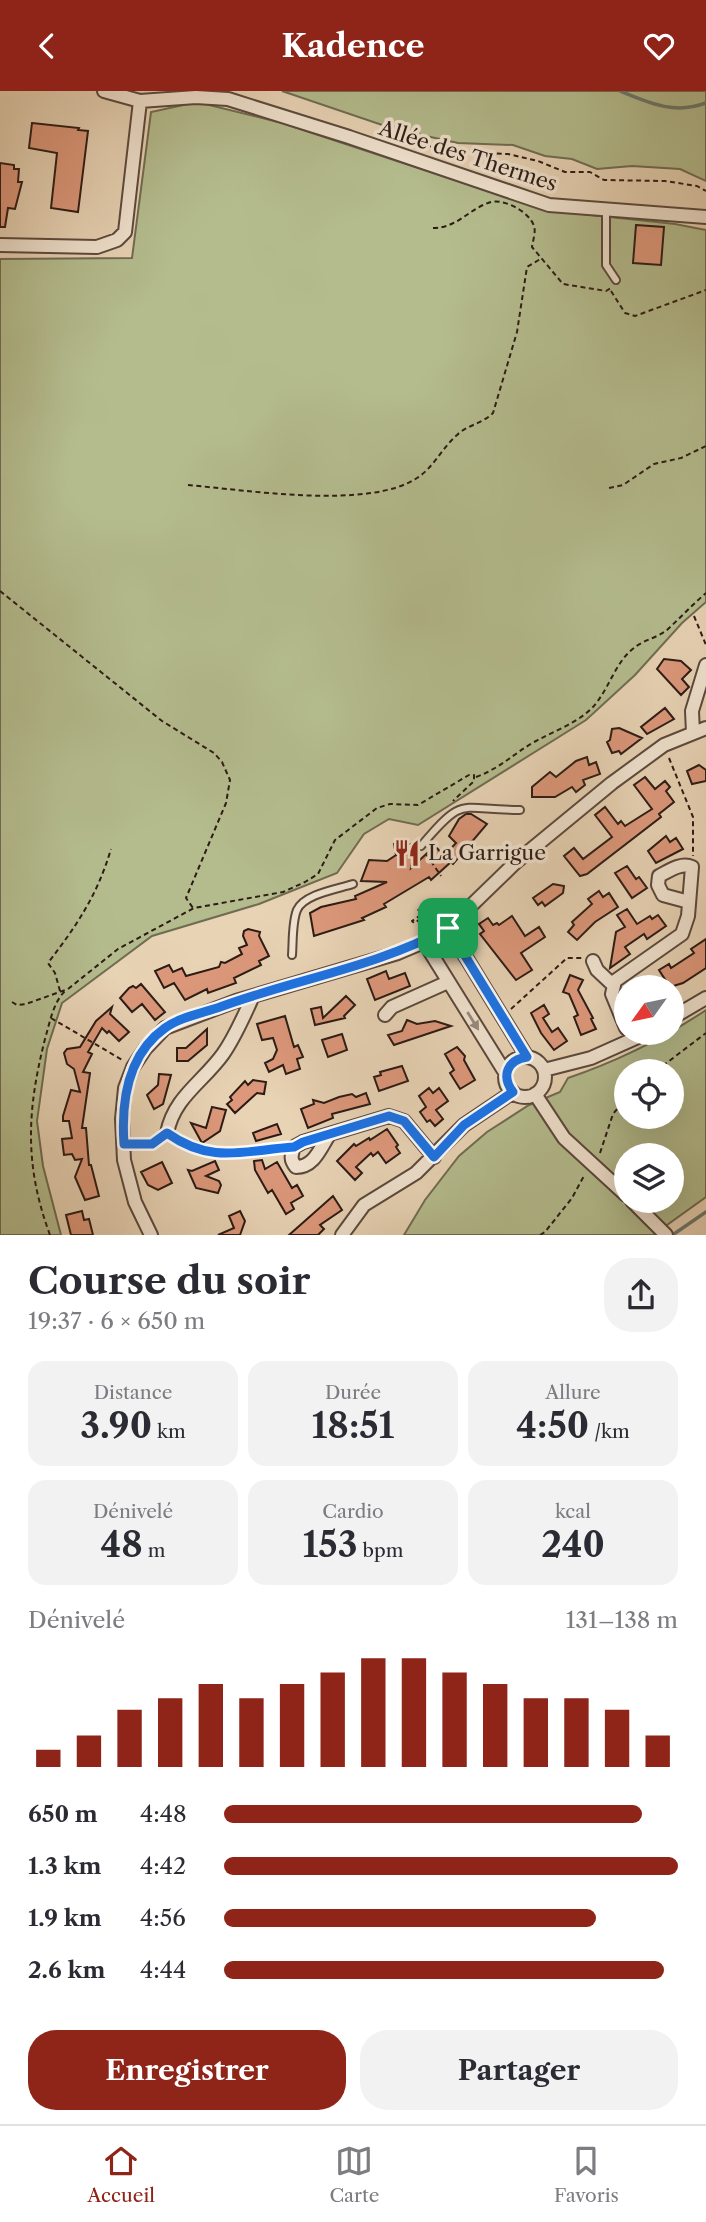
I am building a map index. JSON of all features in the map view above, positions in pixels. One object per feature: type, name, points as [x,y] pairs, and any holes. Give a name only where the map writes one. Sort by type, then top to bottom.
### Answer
[{"type":"street","name":"Allée des Thermes","points":[[104,91],[141,96],[228,99],[549,205],[706,217]]},
{"type":"street","points":[[0,245],[97,247],[117,240],[125,232],[141,96]]},
{"type":"street","points":[[693,733],[692,711],[706,665]]},
{"type":"street","points":[[151,1235],[135,1202],[124,1160],[122,1119],[125,1088],[134,1067],[145,1049],[165,1028],[253,996],[398,953],[424,942],[448,928],[540,841],[664,745],[706,728]]},
{"type":"street","points":[[624,975],[682,934],[688,916],[692,867],[679,866],[659,876],[657,885],[663,895],[689,902]]},
{"type":"street","points":[[448,928],[527,1057]]},
{"type":"street","points":[[424,942],[506,1074]]},
{"type":"street","points":[[593,961],[614,986],[614,999]]},
{"type":"street","points":[[384,1015],[393,1007],[449,982]]},
{"type":"street","points":[[167,1133],[169,1122],[181,1099],[222,1055],[253,996]]},
{"type":"street","points":[[684,1011],[706,998]]},
{"type":"street","points":[[544,1070],[591,1058],[615,1045]]},
{"type":"street","points":[[527,1057],[537,1061],[544,1070],[545,1079],[535,1094],[528,1097],[513,1092],[507,1084],[506,1074],[509,1065],[517,1059],[527,1057]]},
{"type":"street","points":[[342,1235],[364,1205],[416,1173],[464,1125],[513,1092]]},
{"type":"street","points":[[535,1094],[564,1138],[614,1184]]},
{"type":"street","points":[[329,1135],[312,1163],[296,1167],[292,1163],[290,1157],[294,1147],[303,1142],[389,1116],[404,1121],[434,1157]]},
{"type":"street","points":[[644,1213],[666,1235]]},
{"type":"lane","points":[[607,208],[606,265],[616,280]]},
{"type":"lane","points":[[421,846],[457,808],[467,806],[520,810]]},
{"type":"lane","points":[[292,955],[297,911],[301,904],[353,884]]},
{"type":"path","points":[[404,145],[429,146],[463,155],[508,155],[538,161],[565,171],[590,172],[604,180],[666,181],[696,185],[706,191]]},
{"type":"path","points":[[433,229],[456,223],[490,201],[499,202],[524,212],[531,220],[535,229],[532,247],[563,284],[610,290]]},
{"type":"path","points":[[188,485],[274,494],[378,494],[419,477],[436,462],[459,432],[484,422],[493,413],[517,332],[527,267],[542,258]]},
{"type":"path","points":[[610,290],[616,280]]},
{"type":"path","points":[[610,290],[625,313],[635,316],[706,290]]},
{"type":"path","points":[[609,488],[623,485],[654,464],[681,458],[706,446]]},
{"type":"path","points":[[0,591],[162,721],[214,753],[222,762],[230,780],[226,803],[186,898],[194,908]]},
{"type":"path","points":[[457,808],[453,800],[475,778],[493,771],[535,741],[549,737],[590,710],[630,652],[666,630],[706,593]]},
{"type":"path","points":[[694,616],[706,645]]},
{"type":"path","points":[[664,745],[693,817],[692,867]]},
{"type":"path","points":[[50,1235],[33,1170],[30,1115],[33,1084],[51,1018],[61,995],[118,949],[194,908],[283,892],[305,882],[318,874],[335,840],[377,809],[390,804],[418,805],[469,775],[475,778]]},
{"type":"path","points":[[421,846],[441,876]]},
{"type":"path","points":[[45,968],[80,922],[101,883],[111,849]]},
{"type":"path","points":[[418,909],[421,915]]},
{"type":"path","points":[[430,909],[432,912],[414,923],[412,921],[421,915],[430,909]]},
{"type":"path","points":[[502,1016],[567,958],[580,957],[593,961]]},
{"type":"path","points":[[48,963],[55,973],[60,992]]},
{"type":"path","points":[[12,1002],[17,1005],[26,1004],[68,989]]},
{"type":"path","points":[[51,1018],[134,1067]]},
{"type":"path","points":[[672,1059],[706,1033]]},
{"type":"path","points":[[124,1144],[152,1144],[167,1133],[183,1145],[228,1155],[294,1147]]},
{"type":"green space","points":[[282,91],[706,91],[706,181],[680,169],[632,166],[597,169],[572,159],[545,156],[513,145],[458,143],[394,129]]},
{"type":"green space","points":[[197,102],[282,123],[545,210],[675,224],[706,230],[706,602],[682,623],[635,675],[586,720],[418,825],[389,819],[364,834],[337,873],[259,904],[152,936],[62,1003],[47,1049],[37,1121],[43,1166],[61,1235],[0,1235],[0,259],[132,258],[151,112]]},
{"type":"green space","points":[[706,1010],[706,1197],[684,1213],[684,1143],[614,1143],[614,1213],[684,1213],[653,1235],[404,1235],[425,1200],[459,1156],[487,1132],[529,1105],[560,1092],[568,1078],[614,1060],[614,1129],[684,1129],[684,1059],[616,1059],[645,1045],[684,1045],[684,1023]]},
{"type":"building","points":[[32,123],[88,131],[78,212],[51,208],[57,153],[29,148]]},
{"type":"building","points":[[0,163],[14,165],[14,169],[19,169],[18,182],[22,182],[15,209],[8,208],[5,227],[0,227]]},
{"type":"building","points":[[636,225],[664,227],[661,265],[633,263]]},
{"type":"building","points":[[664,659],[681,661],[691,670],[682,679],[689,687],[681,695],[657,669]]},
{"type":"building","points":[[665,708],[674,719],[647,734],[641,727]]},
{"type":"building","points":[[619,728],[642,738],[621,754],[619,751],[612,753],[607,742],[612,729]]},
{"type":"building","points":[[587,757],[589,765],[596,762],[600,774],[583,780],[585,785],[576,792],[572,787],[555,797],[532,797],[532,787],[550,772],[556,777],[576,761]]},
{"type":"building","points":[[699,765],[706,770],[706,781],[692,784],[687,771]]},
{"type":"building","points":[[645,777],[655,789],[665,781],[670,787],[666,791],[674,802],[659,814],[661,817],[587,874],[580,876],[564,856],[574,848],[583,859],[612,837],[595,815],[605,807],[618,824],[621,821],[625,826],[652,809],[634,785]]},
{"type":"building","points":[[471,814],[487,824],[453,864],[451,862],[431,880],[429,877],[384,904],[386,907],[362,918],[364,920],[314,936],[310,913],[321,907],[356,899],[355,896],[387,882],[361,881],[369,860],[387,861],[396,855],[394,844],[405,843],[415,846],[411,868],[435,846],[444,856],[456,843],[449,836],[459,819]]},
{"type":"building","points":[[666,836],[670,842],[676,838],[683,849],[656,863],[648,851]]},
{"type":"building","points":[[627,866],[647,888],[632,898],[615,873]]},
{"type":"building","points":[[553,884],[564,886],[563,893],[545,906],[542,902],[538,905],[533,898]]},
{"type":"building","points":[[599,891],[603,897],[609,893],[618,907],[595,922],[577,940],[568,932],[574,925],[572,922],[592,904],[588,899]]},
{"type":"building","points":[[627,909],[637,924],[650,916],[652,919],[658,915],[666,926],[647,939],[644,934],[625,947],[630,954],[610,968],[616,932],[625,927],[617,915]]},
{"type":"building","points":[[512,916],[525,936],[539,927],[545,937],[521,953],[532,970],[516,980],[480,934],[484,931],[479,924],[488,918],[493,925],[499,925]]},
{"type":"building","points":[[248,929],[260,932],[259,936],[269,956],[259,961],[261,965],[234,978],[236,983],[208,993],[207,989],[185,1000],[174,983],[164,988],[155,971],[169,965],[173,972],[182,968],[186,976],[219,967],[221,962],[225,963],[242,954],[239,948],[247,945],[243,936]]},
{"type":"building","points":[[706,939],[706,968],[684,982],[684,975],[662,975],[659,970],[669,964],[671,968],[694,953],[691,949]]},
{"type":"building","points":[[386,971],[389,979],[405,973],[410,986],[375,1000],[367,979]]},
{"type":"building","points":[[570,975],[583,980],[578,990],[596,1029],[581,1035],[574,1017],[578,1015],[569,994],[563,992]]},
{"type":"building","points":[[141,984],[165,1012],[155,1020],[142,1004],[132,1012],[120,998],[129,988],[136,988]]},
{"type":"building","points":[[346,996],[355,1005],[345,1018],[315,1025],[311,1009],[321,1007],[323,1018]]},
{"type":"building","points":[[544,1005],[549,1014],[543,1018],[552,1032],[558,1028],[567,1041],[554,1050],[531,1013]]},
{"type":"building","points":[[112,1007],[110,1014],[129,1032],[119,1041],[102,1028],[88,1052],[92,1054],[83,1072],[90,1073],[82,1128],[86,1128],[89,1165],[99,1196],[85,1200],[75,1177],[82,1159],[75,1160],[72,1154],[64,1155],[62,1139],[72,1138],[69,1121],[63,1121],[63,1116],[71,1090],[80,1092],[74,1069],[67,1064],[64,1053],[67,1049],[80,1047],[96,1021]]},
{"type":"building","points":[[285,1016],[294,1047],[298,1045],[303,1057],[297,1059],[300,1069],[286,1074],[283,1065],[269,1072],[265,1063],[273,1059],[277,1050],[273,1038],[262,1040],[257,1024]]},
{"type":"building","points":[[407,1020],[417,1024],[435,1021],[451,1026],[394,1045],[388,1035],[402,1031]]},
{"type":"building","points":[[207,1029],[207,1045],[188,1061],[177,1061],[177,1048],[186,1048]]},
{"type":"building","points":[[342,1034],[347,1050],[328,1057],[322,1040]]},
{"type":"building","points":[[457,1047],[465,1056],[464,1060],[475,1080],[460,1089],[450,1073],[454,1070],[445,1054]]},
{"type":"building","points":[[402,1066],[408,1081],[379,1091],[374,1077],[381,1075],[380,1072]]},
{"type":"building","points":[[159,1074],[171,1075],[163,1104],[154,1109],[147,1095],[158,1085]]},
{"type":"building","points":[[253,1080],[266,1082],[264,1094],[257,1093],[235,1113],[227,1104],[232,1100],[230,1097],[245,1081],[248,1085]]},
{"type":"building","points":[[429,1088],[433,1093],[439,1088],[448,1101],[436,1110],[443,1119],[435,1126],[430,1120],[427,1122],[420,1112],[426,1107],[419,1096]]},
{"type":"building","points":[[366,1093],[370,1104],[332,1114],[333,1118],[308,1128],[301,1109],[314,1104],[313,1100],[324,1103],[339,1097],[352,1094],[356,1097]]},
{"type":"building","points":[[212,1107],[226,1110],[220,1131],[202,1143],[191,1123],[206,1128]]},
{"type":"building","points":[[277,1124],[281,1134],[256,1141],[253,1133]]},
{"type":"building","points":[[387,1129],[400,1153],[386,1163],[378,1152],[373,1156],[371,1153],[356,1167],[362,1173],[355,1180],[337,1161],[354,1144],[356,1146],[369,1138],[370,1140]]},
{"type":"building","points":[[262,1160],[265,1169],[277,1162],[292,1188],[297,1185],[303,1196],[291,1203],[294,1209],[286,1214],[272,1190],[268,1193],[255,1170],[254,1161]]},
{"type":"building","points":[[215,1161],[219,1170],[206,1176],[219,1181],[221,1185],[218,1193],[196,1188],[188,1170],[192,1171]]},
{"type":"building","points":[[162,1162],[172,1183],[158,1190],[148,1185],[141,1172]]},
{"type":"building","points":[[333,1196],[342,1210],[320,1225],[324,1229],[318,1235],[289,1235]]},
{"type":"building","points":[[82,1211],[84,1220],[89,1219],[93,1235],[71,1235],[66,1215]]},
{"type":"building","points":[[240,1211],[245,1221],[240,1235],[218,1235],[234,1228],[229,1216]]},
{"type":"waterway","points":[[620,91],[673,108],[706,103]]},
{"type":"waterway","points":[[674,1234],[706,1212]]},
{"type":"place","name":"La Garrigue","points":[[407,853]]},
{"type":"route","points":[[448,928],[527,1057],[517,1059],[509,1065],[507,1084],[513,1092],[464,1125],[434,1157],[404,1121],[389,1116],[294,1147],[228,1155],[183,1145],[167,1133],[152,1144],[124,1144],[122,1119],[125,1088],[145,1049],[165,1028],[236,1001],[398,953],[448,928]]}]
